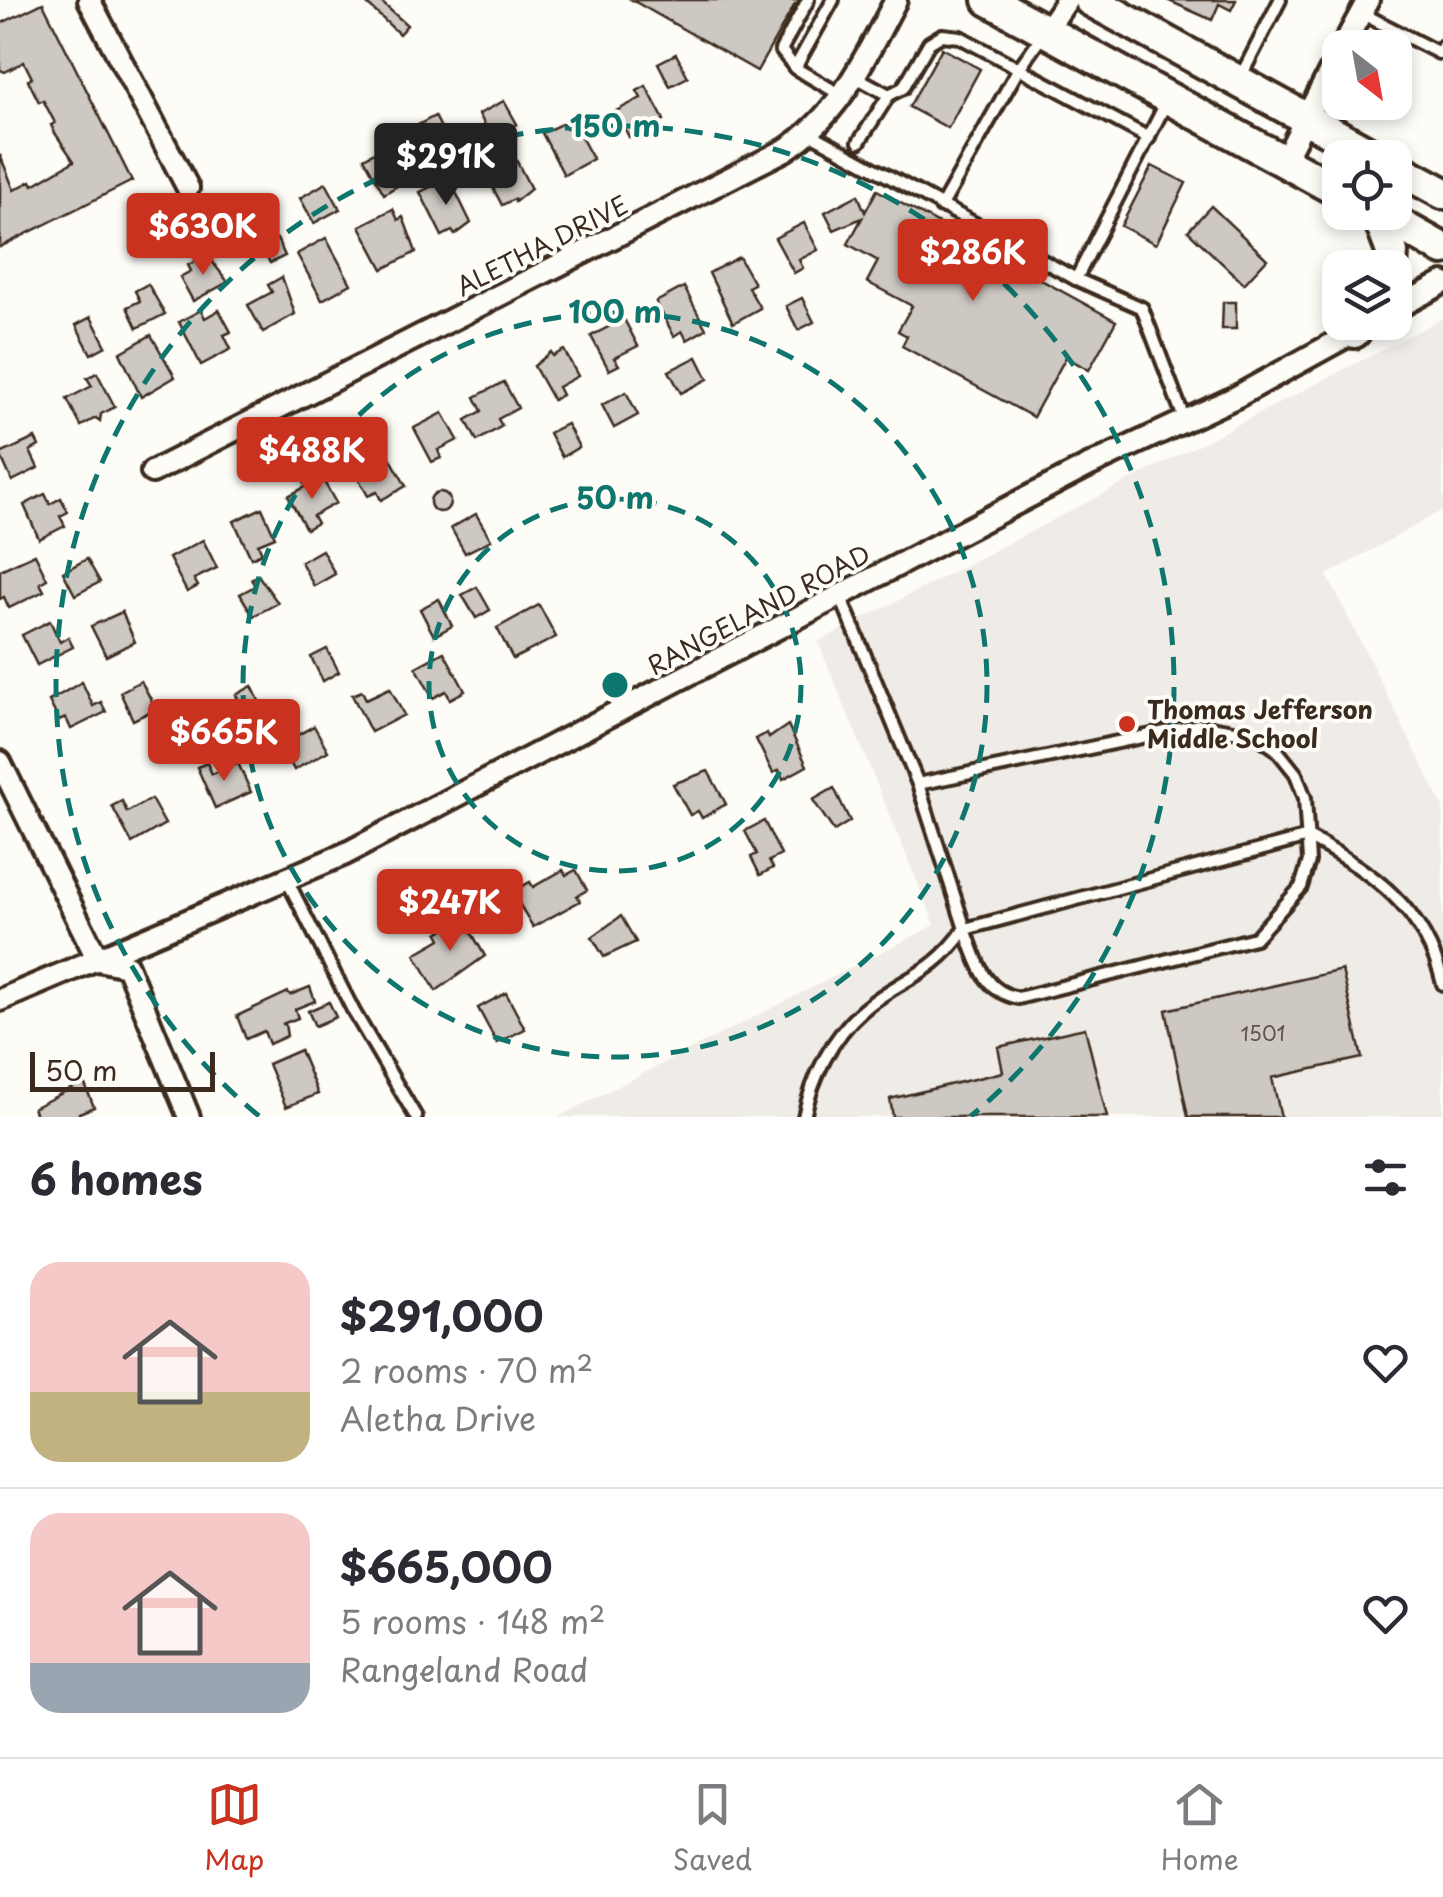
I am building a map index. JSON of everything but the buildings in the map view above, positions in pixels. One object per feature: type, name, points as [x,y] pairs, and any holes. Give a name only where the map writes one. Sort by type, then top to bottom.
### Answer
[{"type":"main road","points":[[989,0],[1322,182]]},
{"type":"main road","points":[[1090,0],[1129,15],[1238,82],[1345,140]]},
{"type":"main road","points":[[1412,176],[1443,193]]},
{"type":"main road","points":[[1409,230],[1443,249]]},
{"type":"street","points":[[89,0],[188,188]]},
{"type":"street","name":"ALETHA DRIVE","points":[[152,472],[811,134],[842,96],[896,0]]},
{"type":"street","points":[[1046,32],[1066,0]]},
{"type":"street","points":[[1352,30],[1364,7]]},
{"type":"street","points":[[1284,161],[1322,85]]},
{"type":"street","points":[[1412,300],[1443,283]]},
{"type":"street","name":"RANGELAND ROAD","points":[[0,1000],[287,880],[1336,340]]},
{"type":"street","points":[[0,762],[98,960],[128,966],[189,1117]]},
{"type":"lane","points":[[808,0],[781,50],[795,68],[842,96]]},
{"type":"lane","points":[[795,68],[833,0]]},
{"type":"lane","points":[[1238,82],[1280,0]]},
{"type":"lane","points":[[1364,7],[1442,52]]},
{"type":"lane","points":[[941,208],[1019,68],[1046,32]]},
{"type":"lane","points":[[859,142],[889,95],[903,88],[929,43],[942,34],[960,37],[1149,138]]},
{"type":"lane","points":[[854,76],[889,95]]},
{"type":"lane","points":[[1076,279],[1168,98]]},
{"type":"lane","points":[[811,134],[1076,279],[1142,308],[1186,420]]},
{"type":"lane","points":[[840,596],[918,784],[986,983],[1018,998],[1255,938],[1301,887],[1309,861],[1306,798],[1296,774],[1276,749],[1256,735],[1230,728],[1199,726],[1162,732],[918,784]]},
{"type":"lane","points":[[804,1117],[828,1052],[864,1010],[938,964],[966,929],[1308,837],[1360,866],[1396,894],[1422,926],[1443,984]]},
{"type":"lane","points":[[287,880],[354,1012],[416,1117]]},
{"type":"shaded area","name":"Thomas Jefferson Middle School","points":[[1443,318],[1443,510],[1327,575],[1443,806],[1443,1117],[558,1117],[935,925],[818,642],[1401,340],[1412,340],[1412,334]]},
{"type":"place","name":"Thomas Jefferson Middle School","points":[[1127,724]]}]
